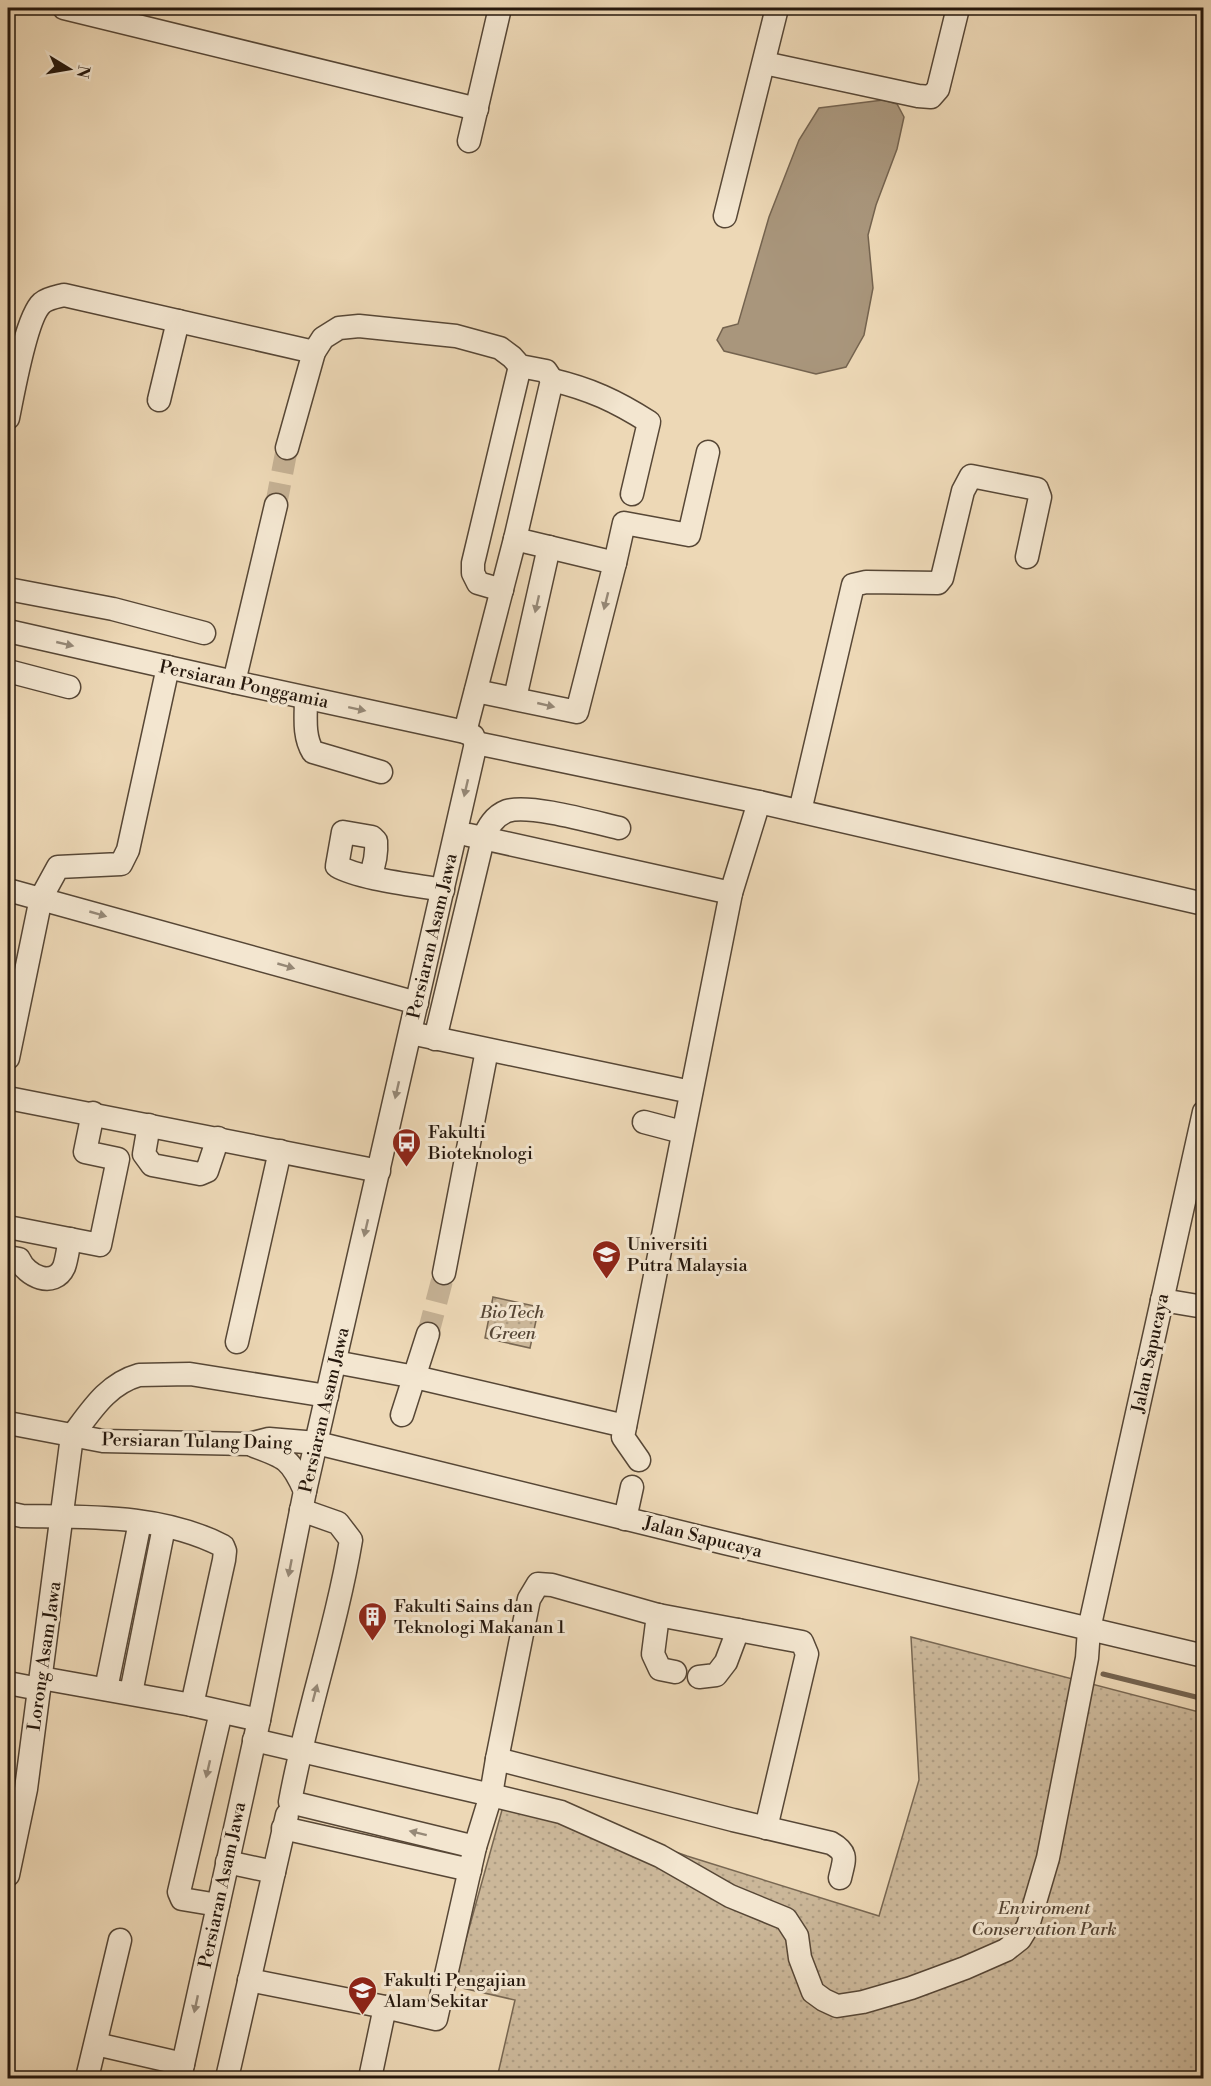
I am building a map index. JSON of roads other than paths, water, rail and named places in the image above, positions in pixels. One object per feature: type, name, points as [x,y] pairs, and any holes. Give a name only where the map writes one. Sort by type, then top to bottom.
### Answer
[{"type":"street","points":[[64,8],[477,109]]},
{"type":"street","points":[[469,141],[500,8]]},
{"type":"street","points":[[725,216],[777,8]]},
{"type":"street","points":[[764,63],[932,97],[938,89],[958,8]]},
{"type":"street","points":[[8,418],[14,357],[41,304],[64,295],[314,352]]},
{"type":"street","points":[[159,400],[178,321]]},
{"type":"street","points":[[287,448],[314,352],[323,338],[339,328],[359,326],[456,336],[500,348],[520,366],[546,371],[552,380],[582,387],[614,400],[649,422],[632,494]]},
{"type":"street","points":[[502,590],[478,583],[473,573],[473,563],[520,366]]},
{"type":"street","name":"Persiaran Asam Jawa","points":[[181,2071],[257,1730],[303,1500],[456,832],[476,691],[515,539],[552,380]]},
{"type":"street","points":[[476,691],[577,712],[624,523],[689,535],[708,452]]},
{"type":"street","points":[[800,811],[853,585],[866,582],[938,583],[942,578],[963,491],[971,476],[1037,489],[1040,497],[1027,557]]},
{"type":"street","points":[[234,682],[276,505]]},
{"type":"street","points":[[515,539],[615,563]]},
{"type":"street","points":[[515,698],[549,547]]},
{"type":"street","points":[[8,589],[113,609],[204,633]]},
{"type":"street","name":"Persiaran Ponggamia","points":[[8,631],[1203,904]]},
{"type":"street","points":[[8,1058],[41,898],[58,867],[121,864],[128,850],[168,667]]},
{"type":"street","points":[[8,671],[69,687]]},
{"type":"street","points":[[306,698],[305,726],[308,744],[313,752],[381,772]]},
{"type":"street","points":[[639,1461],[622,1437],[731,893],[759,802]]},
{"type":"street","points":[[435,1038],[483,838],[489,824],[505,812],[523,808],[619,828]]},
{"type":"street","points":[[456,832],[731,893]]},
{"type":"street","points":[[370,876],[442,890]]},
{"type":"street","points":[[8,890],[417,1003]]},
{"type":"street","points":[[410,1033],[691,1092]]},
{"type":"street","points":[[444,1274],[487,1050]]},
{"type":"street","points":[[8,1098],[379,1171]]},
{"type":"street","points":[[8,1227],[100,1245],[118,1159],[85,1152],[93,1113]]},
{"type":"street","points":[[644,1122],[682,1132]]},
{"type":"street","name":"Jalan Sapucaya","points":[[1089,1629],[1202,1122]]},
{"type":"street","points":[[149,1125],[144,1154],[152,1165],[200,1174],[207,1171],[218,1138]]},
{"type":"street","points":[[237,1342],[280,1151]]},
{"type":"street","points":[[8,1257],[19,1259],[22,1267],[34,1276],[48,1278],[64,1269],[70,1239]]},
{"type":"street","points":[[1162,1300],[1203,1307]]},
{"type":"street","points":[[402,1415],[428,1334]]},
{"type":"street","points":[[335,1362],[415,1377],[625,1426]]},
{"type":"street","points":[[72,1436],[101,1396],[139,1375],[183,1373],[327,1396]]},
{"type":"street","name":"Persiaran Tulang Daing","points":[[8,1424],[103,1441],[249,1444],[269,1439],[317,1443]]},
{"type":"street","name":"Lorong Asam Jawa","points":[[8,1875],[26,1790],[72,1436]]},
{"type":"street","name":"Jalan Sapucaya","points":[[317,1443],[1203,1656]]},
{"type":"street","points":[[227,2079],[300,1749],[344,1584],[351,1540],[338,1524],[303,1500],[294,1468],[281,1456],[249,1444]]},
{"type":"street","points":[[625,1518],[632,1487]]},
{"type":"street","points":[[8,1513],[22,1516],[115,1517],[190,1533],[223,1546],[225,1551],[192,1705]]},
{"type":"street","points":[[106,1689],[140,1522]]},
{"type":"street","points":[[131,1693],[164,1527]]},
{"type":"street","points":[[249,1980],[436,2019],[475,1847],[491,1795],[529,1599],[538,1584],[552,1585],[658,1615],[802,1642],[807,1654],[766,1828]]},
{"type":"street","points":[[658,1615],[653,1654],[660,1669],[675,1672]]},
{"type":"street","points":[[8,1683],[40,1683],[106,1689],[192,1705],[221,1712],[300,1749],[561,1812],[660,1856],[730,1896],[786,1919],[797,1936],[800,1958],[813,1992],[837,2006],[873,1999],[922,1984],[1006,1950],[1020,1939],[1028,1926],[1050,1847],[1087,1658],[1089,1629]]},
{"type":"street","points":[[699,1677],[716,1675],[726,1662],[738,1630]]},
{"type":"street","points":[[218,1905],[182,1899],[180,1892],[221,1712]]},
{"type":"street","points":[[497,1759],[831,1843],[840,1848],[845,1858],[840,1878]]},
{"type":"street","points":[[290,1802],[475,1847]]},
{"type":"street","points":[[283,1828],[470,1870]]},
{"type":"street","points":[[227,1862],[274,1872]]},
{"type":"street","points":[[87,2079],[120,1940]]},
{"type":"street","points":[[370,2079],[385,2007]]},
{"type":"street","points":[[96,2044],[181,2071]]},
{"type":"waterway","points":[[1103,1674],[1204,1699]]},
{"type":"tunnel","points":[[276,505],[287,448]]},
{"type":"tunnel","points":[[428,1334],[444,1273]]},
{"type":"place","name":"Fakulti Bioteknologi","points":[[407,1168]]},
{"type":"place","name":"Universiti Putra Malaysia","points":[[606,1280]]},
{"type":"place","name":"Fakulti Sains dan Teknologi Makanan 1","points":[[373,1642]]},
{"type":"place","name":"Fakulti Pengajian Alam Sekitar","points":[[363,2016]]},
{"type":"park label","name":"BioTech Green","points":[[512,1322]]},
{"type":"park label","name":"Enviroment Conservation Park","points":[[1044,1918]]}]
